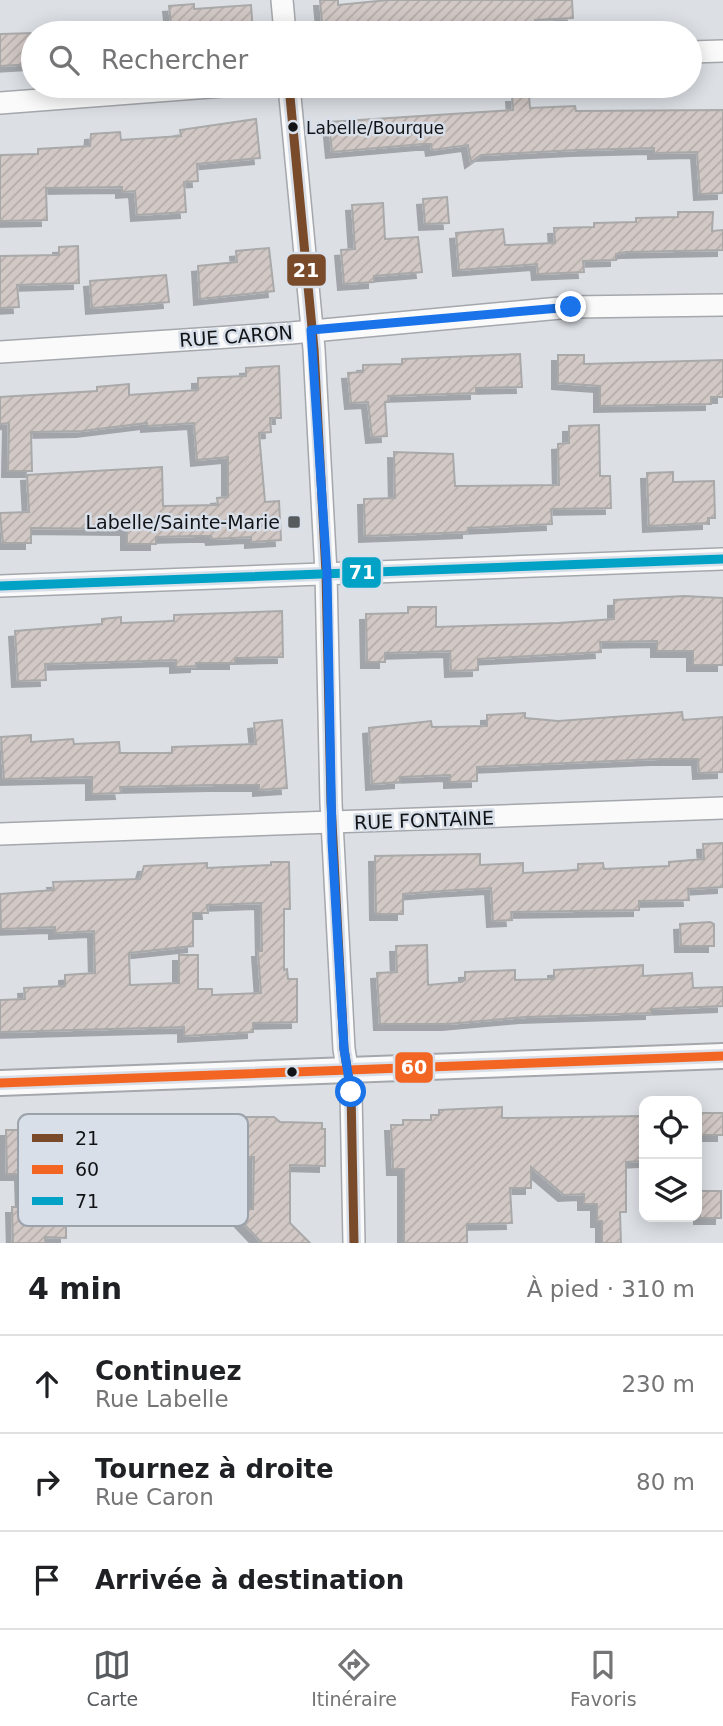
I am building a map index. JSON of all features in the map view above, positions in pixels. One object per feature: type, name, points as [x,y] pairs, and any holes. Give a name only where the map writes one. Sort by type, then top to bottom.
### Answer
[{"type":"street","points":[[282,0],[284,21]]},
{"type":"street","points":[[702,52],[723,51]]},
{"type":"street","points":[[0,103],[66,98]]},
{"type":"street","points":[[290,98],[311,330],[327,573],[332,823],[346,1069],[351,1092],[354,1243]]},
{"type":"street","name":"RUE CARON","points":[[0,352],[311,330],[571,307],[723,305]]},
{"type":"street","points":[[0,586],[723,559]]},
{"type":"street","name":"RUE FONTAINE","points":[[0,834],[723,808]]},
{"type":"street","points":[[0,1083],[723,1056]]},
{"type":"building","points":[[320,0],[338,0],[338,5],[388,0],[572,0],[573,18],[535,21],[322,21]]},
{"type":"building","points":[[194,4],[194,9],[251,5],[252,21],[171,21],[169,6]]},
{"type":"building","points":[[21,33],[21,65],[0,66],[0,34]]},
{"type":"building","points":[[512,98],[529,98],[530,108],[575,106],[576,111],[723,110],[723,193],[700,194],[697,152],[654,153],[654,148],[577,150],[481,155],[471,162],[468,145],[432,150],[431,144],[422,144],[332,152],[329,122],[513,110]]},
{"type":"building","points":[[256,119],[260,158],[197,164],[198,181],[184,182],[186,212],[137,215],[135,191],[122,192],[122,187],[46,188],[47,220],[0,221],[0,155],[38,154],[38,149],[90,146],[91,134],[120,132],[121,140],[181,136],[180,130]]},
{"type":"building","points":[[447,197],[449,223],[425,224],[423,199]]},
{"type":"building","points":[[383,203],[385,239],[418,237],[422,272],[374,276],[374,282],[344,284],[341,250],[355,249],[352,205]]},
{"type":"building","points":[[678,212],[713,212],[712,231],[723,230],[723,250],[626,252],[616,254],[616,260],[583,261],[584,272],[538,274],[537,264],[459,270],[456,233],[503,229],[505,245],[555,243],[554,228],[636,222],[636,218],[678,217]]},
{"type":"building","points":[[78,246],[79,283],[17,285],[19,307],[0,308],[0,256],[59,255],[59,247]]},
{"type":"building","points":[[269,248],[274,291],[200,299],[198,266],[237,262],[236,251]]},
{"type":"building","points":[[166,275],[169,302],[92,308],[90,281]]},
{"type":"building","points":[[520,354],[522,387],[476,388],[476,393],[388,396],[389,402],[385,402],[387,436],[372,437],[368,402],[351,403],[348,373],[363,372],[363,365],[402,364],[402,359]]},
{"type":"building","points":[[558,355],[584,355],[584,364],[723,360],[723,397],[711,397],[711,404],[600,406],[600,386],[558,383]]},
{"type":"building","points":[[279,366],[281,418],[270,418],[271,432],[259,433],[265,502],[279,501],[281,540],[251,542],[251,537],[156,537],[156,544],[127,544],[127,529],[31,528],[31,543],[3,543],[0,513],[29,512],[27,475],[162,467],[163,506],[218,505],[217,498],[228,497],[228,457],[197,460],[194,423],[147,426],[147,423],[82,431],[31,432],[32,471],[8,471],[9,423],[0,424],[0,397],[97,391],[97,387],[129,384],[129,395],[198,390],[198,378],[246,376],[246,368]]},
{"type":"building","points":[[599,425],[600,476],[610,476],[611,508],[551,509],[552,524],[468,528],[468,532],[365,536],[364,499],[395,498],[394,452],[453,454],[455,486],[559,485],[558,444],[569,443],[569,426]]},
{"type":"building","points":[[673,472],[673,482],[714,481],[715,518],[708,518],[708,523],[649,526],[647,473]]},
{"type":"building","points":[[684,596],[723,598],[723,665],[693,665],[693,651],[657,651],[657,641],[600,642],[601,652],[478,659],[478,670],[451,671],[450,651],[385,653],[385,662],[367,662],[366,614],[408,613],[408,607],[436,607],[436,627],[559,623],[614,619],[614,600]]},
{"type":"building","points":[[282,611],[283,657],[235,658],[235,663],[196,663],[196,666],[176,667],[176,660],[45,664],[46,680],[18,681],[15,631],[102,624],[102,619],[121,617],[121,623],[174,621],[174,615]]},
{"type":"building","points":[[682,712],[683,720],[723,717],[723,772],[699,773],[698,759],[657,759],[477,767],[477,781],[450,782],[450,775],[400,777],[400,782],[372,784],[369,728],[431,721],[432,727],[487,726],[487,715],[525,713],[525,718],[558,721]]},
{"type":"building","points":[[282,720],[287,788],[259,790],[259,785],[120,787],[121,793],[92,794],[92,777],[4,779],[1,737],[31,735],[31,742],[73,739],[74,744],[119,742],[120,753],[172,753],[172,747],[256,744],[254,723]]},
{"type":"building","points":[[723,843],[723,887],[688,889],[689,900],[639,901],[639,910],[511,912],[512,920],[493,921],[491,888],[403,894],[403,914],[376,914],[375,856],[480,854],[480,865],[523,863],[523,873],[578,870],[578,864],[603,863],[604,869],[669,866],[669,862],[704,859],[703,844]]},
{"type":"building","points":[[271,862],[289,862],[290,909],[284,909],[284,970],[287,969],[288,979],[297,979],[297,1022],[253,1023],[253,1032],[184,1036],[184,1027],[0,1032],[0,1000],[25,999],[24,988],[65,986],[65,975],[95,973],[94,931],[55,933],[55,927],[1,929],[0,894],[54,890],[53,882],[140,879],[144,866],[207,863],[207,868],[271,865]],"holes":[[[261,903],[262,951],[258,951],[261,993],[212,995],[212,989],[198,989],[198,955],[179,955],[179,983],[130,985],[129,953],[193,946],[193,913],[208,913],[207,905]]]},
{"type":"building","points":[[680,924],[714,924],[714,946],[681,946]]},
{"type":"building","points":[[427,945],[428,985],[461,982],[465,980],[465,972],[515,970],[515,980],[554,979],[554,970],[643,965],[643,976],[692,973],[693,988],[723,987],[723,1006],[651,1009],[651,1013],[526,1017],[448,1024],[380,1024],[377,973],[397,972],[396,946]]},
{"type":"building","points":[[502,1107],[502,1118],[639,1116],[639,1161],[626,1162],[626,1212],[620,1212],[621,1243],[602,1243],[602,1221],[597,1221],[597,1204],[584,1204],[584,1194],[564,1195],[531,1167],[531,1188],[510,1188],[512,1223],[467,1224],[467,1243],[404,1243],[404,1169],[393,1169],[391,1125],[403,1125],[403,1120],[431,1120],[431,1115],[439,1115],[439,1110]]},
{"type":"building","points":[[702,1113],[723,1113],[723,1135],[702,1135]]},
{"type":"building","points":[[248,1117],[274,1117],[280,1122],[322,1123],[322,1129],[325,1129],[325,1166],[290,1165],[290,1223],[310,1243],[262,1243],[246,1226],[248,1226],[248,1209],[253,1209],[254,1157],[248,1157]]},
{"type":"building","points":[[6,1130],[18,1130],[18,1174],[7,1174]]},
{"type":"building","points":[[702,1191],[721,1191],[721,1218],[702,1218]]},
{"type":"building","points":[[12,1207],[18,1207],[18,1226],[66,1226],[66,1238],[45,1237],[45,1243],[13,1243]]},
{"type":"transit line","name":"21","points":[[290,98],[314,349],[326,573],[331,803],[344,1049],[351,1092],[354,1243]]},
{"type":"transit line","name":"71","points":[[0,586],[723,559]]},
{"type":"transit line","name":"60","points":[[0,1083],[723,1056]]},
{"type":"place","name":"Labelle/Bourque","points":[[293,127]]},
{"type":"place","name":"Labelle/Sainte-Marie","points":[[294,522]]},
{"type":"route","points":[[351,1092],[344,1049],[332,841],[327,573],[311,330],[571,307]]}]
